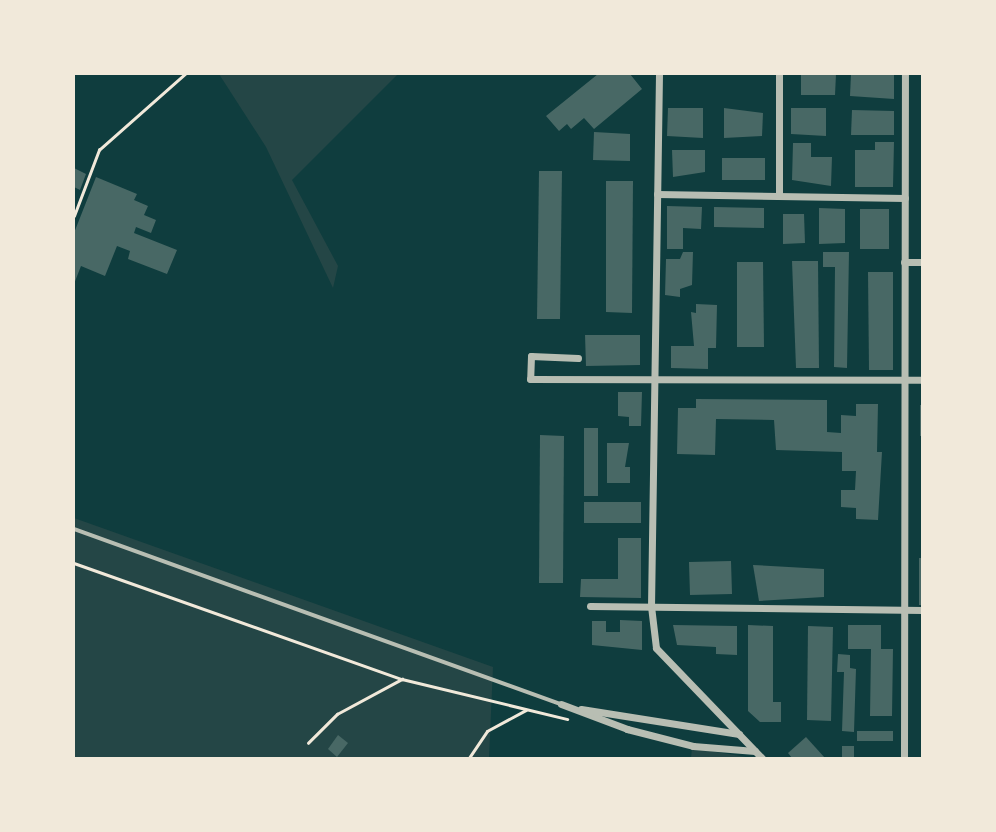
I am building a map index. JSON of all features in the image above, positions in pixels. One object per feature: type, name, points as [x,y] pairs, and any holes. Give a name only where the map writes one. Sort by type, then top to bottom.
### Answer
[{"type":"street","points":[[659,74],[657,382],[651,606],[656,648],[762,758]]},
{"type":"street","points":[[779,74],[779,196]]},
{"type":"street","points":[[904,758],[905,74]]},
{"type":"street","points":[[657,194],[905,198]]},
{"type":"street","points":[[904,262],[922,262]]},
{"type":"street","points":[[578,358],[531,356],[530,380],[922,380]]},
{"type":"street","points":[[590,606],[922,610]]},
{"type":"street","points":[[561,704],[626,729],[693,746],[756,751]]},
{"type":"street","points":[[573,708],[740,734]]},
{"type":"lane","points":[[74,529],[561,704]]},
{"type":"path","points":[[74,216],[99,150],[185,74]]},
{"type":"path","points":[[74,563],[402,679],[572,720]]},
{"type":"path","points":[[308,744],[337,715],[402,679]]},
{"type":"path","points":[[469,758],[487,731],[527,709]]},
{"type":"shaded area","points":[[219,74],[398,74],[292,180],[338,266],[333,288],[266,147]]},
{"type":"shaded area","points":[[74,518],[493,667],[489,758],[74,758]]},
{"type":"shaded area","points":[[692,748],[752,758],[691,758]]},
{"type":"building","points":[[598,74],[630,74],[642,89],[594,129],[584,118],[571,129],[567,124],[559,131],[546,116]]},
{"type":"building","points":[[801,74],[836,74],[835,95],[801,95]]},
{"type":"building","points":[[851,74],[894,74],[894,99],[850,96]]},
{"type":"building","points":[[668,108],[703,108],[703,138],[667,136]]},
{"type":"building","points":[[724,108],[763,113],[762,136],[724,138]]},
{"type":"building","points":[[791,108],[826,108],[826,136],[791,134]]},
{"type":"building","points":[[852,110],[894,111],[894,135],[851,135]]},
{"type":"building","points":[[594,132],[630,134],[630,161],[593,160]]},
{"type":"building","points":[[875,142],[894,142],[893,187],[855,187],[855,150],[875,150]]},
{"type":"building","points":[[793,143],[811,143],[811,157],[832,157],[831,186],[792,180]]},
{"type":"building","points":[[672,150],[705,150],[705,172],[673,177]]},
{"type":"building","points":[[722,158],[765,158],[765,180],[722,180]]},
{"type":"building","points":[[74,168],[86,174],[80,190],[74,187]]},
{"type":"building","points":[[539,171],[562,171],[560,319],[537,319]]},
{"type":"building","points":[[96,177],[137,194],[134,200],[148,206],[144,215],[156,220],[151,233],[136,227],[134,233],[177,250],[167,274],[128,259],[130,251],[117,246],[105,276],[81,266],[74,284],[74,233]]},
{"type":"building","points":[[606,181],[633,181],[632,313],[606,312]]},
{"type":"building","points":[[667,206],[702,207],[701,229],[683,228],[683,249],[667,249]]},
{"type":"building","points":[[714,207],[764,208],[764,228],[714,227]]},
{"type":"building","points":[[819,208],[845,209],[845,243],[819,244]]},
{"type":"building","points":[[860,209],[889,209],[889,249],[860,249]]},
{"type":"building","points":[[783,214],[804,214],[805,243],[783,244]]},
{"type":"building","points":[[683,252],[693,252],[692,285],[680,289],[680,297],[665,295],[666,259],[680,259]]},
{"type":"building","points":[[823,252],[849,252],[847,368],[834,367],[835,267],[823,267]]},
{"type":"building","points":[[792,261],[818,261],[819,368],[796,368]]},
{"type":"building","points":[[737,262],[763,262],[764,347],[737,347]]},
{"type":"building","points":[[868,272],[893,272],[893,370],[869,370]]},
{"type":"building","points":[[696,304],[717,305],[716,348],[708,348],[708,369],[671,368],[671,346],[694,346],[691,312],[696,313]]},
{"type":"building","points":[[585,335],[640,335],[640,365],[586,366]]},
{"type":"building","points":[[618,392],[642,392],[641,426],[629,426],[629,417],[618,416]]},
{"type":"building","points":[[696,399],[827,400],[827,432],[841,433],[841,415],[856,416],[856,404],[878,404],[877,452],[882,452],[878,520],[856,519],[856,508],[841,507],[841,490],[855,490],[856,471],[842,471],[842,452],[776,450],[774,420],[716,419],[715,455],[677,454],[678,408],[696,408]]},
{"type":"building","points":[[922,405],[922,436],[920,436]]},
{"type":"building","points":[[584,428],[598,428],[598,496],[584,496]]},
{"type":"building","points":[[540,435],[564,436],[563,583],[539,583]]},
{"type":"building","points":[[607,443],[629,443],[625,467],[630,467],[630,483],[607,483]]},
{"type":"building","points":[[584,502],[641,502],[641,523],[584,523]]},
{"type":"building","points":[[618,538],[641,538],[641,598],[580,597],[581,579],[618,579]]},
{"type":"building","points":[[919,558],[922,558],[922,605],[919,605]]},
{"type":"building","points":[[731,561],[732,594],[690,595],[689,562]]},
{"type":"building","points":[[753,565],[824,569],[824,597],[759,601]]},
{"type":"building","points":[[620,620],[642,621],[642,650],[592,645],[592,621],[606,621],[606,632],[620,632]]},
{"type":"building","points":[[673,625],[737,626],[737,655],[716,654],[716,647],[677,645]]},
{"type":"building","points":[[748,625],[773,626],[773,702],[781,702],[781,722],[760,722],[748,711]]},
{"type":"building","points":[[848,625],[881,625],[881,649],[893,649],[892,716],[870,716],[871,649],[848,649]]},
{"type":"building","points":[[808,626],[833,627],[831,721],[807,720]]},
{"type":"building","points":[[838,654],[850,655],[850,668],[856,669],[854,732],[842,731],[844,672],[837,672]]},
{"type":"building","points":[[857,731],[893,731],[893,741],[857,741]]},
{"type":"building","points":[[338,735],[348,743],[337,757],[328,749]]},
{"type":"building","points":[[806,737],[825,758],[792,758],[788,753]]},
{"type":"building","points":[[842,746],[854,746],[854,758],[842,758]]}]
